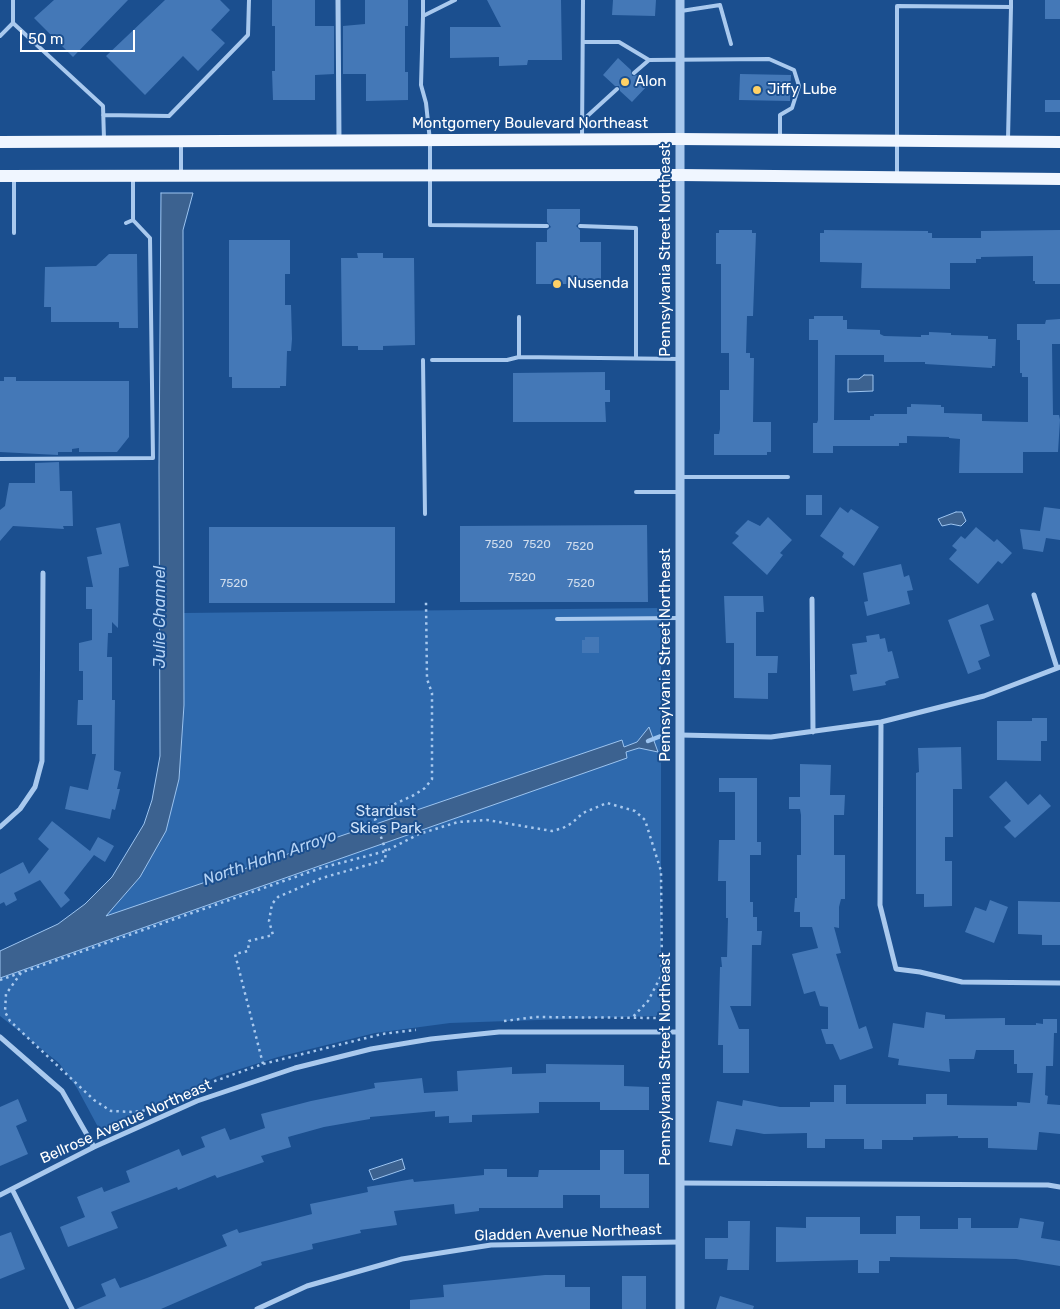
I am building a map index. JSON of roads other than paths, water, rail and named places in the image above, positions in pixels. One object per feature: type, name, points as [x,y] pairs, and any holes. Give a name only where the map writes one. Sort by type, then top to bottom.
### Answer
[{"type":"main road","name":"Montgomery Boulevard Northeast","points":[[0,142],[679,139],[1060,142]]},
{"type":"main road","points":[[0,176],[680,175],[1060,178]]},
{"type":"street","points":[[338,0],[339,141]]},
{"type":"street","name":"Pennsylvania Street Northeast","points":[[680,0],[680,1309]]},
{"type":"street","points":[[0,827],[20,809],[35,787],[42,761],[42,573]]},
{"type":"street","points":[[680,735],[771,737],[881,722],[984,696],[1058,667],[1034,595]]},
{"type":"street","points":[[812,599],[813,732]]},
{"type":"street","points":[[881,722],[880,906],[896,969],[962,982],[1060,982]]},
{"type":"street","name":"Bellrose Avenue Northeast","points":[[0,1195],[94,1147],[197,1101],[295,1068],[372,1049],[431,1039],[499,1032],[680,1032]]},
{"type":"street","points":[[0,1037],[62,1091],[94,1147]]},
{"type":"street","points":[[680,1183],[1038,1185],[1060,1187]]},
{"type":"street","points":[[12,1189],[72,1309]]},
{"type":"street","name":"Gladden Avenue Northeast","points":[[257,1309],[307,1286],[402,1259],[492,1245],[680,1242]]},
{"type":"lane","points":[[0,36],[13,23],[13,0]]},
{"type":"lane","points":[[103,115],[169,116],[248,35],[249,0]]},
{"type":"lane","points":[[423,0],[421,85],[424,93],[430,140],[430,225],[547,226]]},
{"type":"lane","points":[[423,16],[455,0]]},
{"type":"lane","points":[[582,140],[583,0]]},
{"type":"lane","points":[[1008,142],[1011,0]]},
{"type":"lane","points":[[680,11],[720,5],[731,44]]},
{"type":"lane","points":[[897,177],[897,6],[1011,7]]},
{"type":"lane","points":[[13,23],[102,106],[105,142]]},
{"type":"lane","points":[[583,42],[619,42],[649,60],[769,59],[794,70],[798,86],[792,108],[780,116],[780,140]]},
{"type":"lane","points":[[634,73],[649,60]]},
{"type":"lane","points":[[583,120],[617,88]]},
{"type":"lane","points":[[181,142],[181,176]]},
{"type":"lane","points":[[14,176],[14,233]]},
{"type":"lane","points":[[0,459],[153,458],[150,238],[133,220],[133,176]]},
{"type":"lane","points":[[126,223],[133,220]]},
{"type":"lane","points":[[580,226],[636,228],[636,358]]},
{"type":"lane","points":[[519,317],[519,356]]},
{"type":"lane","points":[[432,360],[507,360],[519,356],[680,359]]},
{"type":"lane","points":[[423,360],[425,514]]},
{"type":"lane","points":[[679,477],[788,477]]},
{"type":"lane","points":[[636,492],[679,492]]},
{"type":"lane","points":[[557,619],[680,618]]},
{"type":"water","name":"Julie Channel","points":[[161,193],[193,193],[183,230],[184,705],[179,779],[166,831],[140,877],[106,916],[622,740],[624,747],[637,742],[649,727],[658,752],[639,748],[626,752],[627,758],[0,978],[0,951],[58,924],[85,904],[112,877],[144,824],[152,800],[160,756],[159,467]]},
{"type":"water","points":[[864,375],[873,375],[873,391],[848,392],[848,379],[859,379]]},
{"type":"water","points":[[956,512],[962,512],[966,521],[961,526],[951,524],[942,526],[938,519]]},
{"type":"water","points":[[402,1159],[405,1169],[373,1180],[369,1170]]},
{"type":"waterway","name":"North Hahn Arroyo","points":[[648,741],[661,736]]},
{"type":"place","name":"Alon","points":[[625,82]]},
{"type":"place","name":"Jiffy Lube","points":[[757,90]]},
{"type":"place","name":"Nusenda","points":[[557,284]]},
{"type":"park label","name":"Stardust Skies Park","points":[[386,820]]}]
